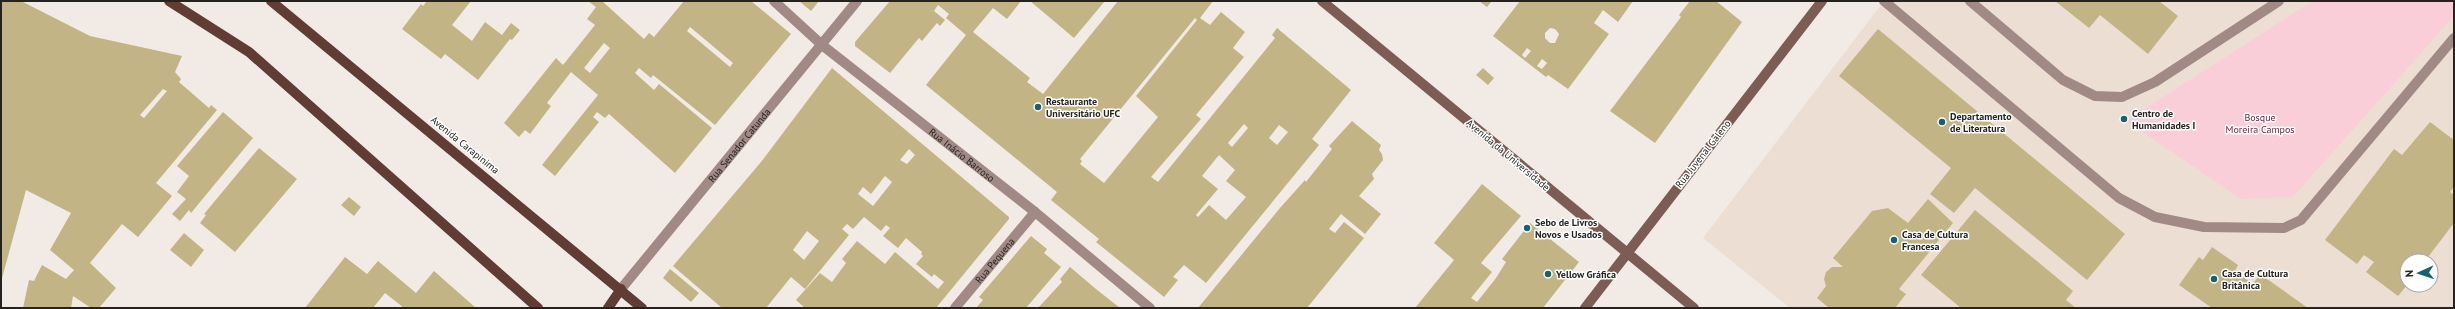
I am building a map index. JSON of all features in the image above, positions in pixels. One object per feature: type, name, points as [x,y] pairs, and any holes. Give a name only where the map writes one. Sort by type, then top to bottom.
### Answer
[{"type":"main road","points":[[169,1],[249,52],[538,308]]},
{"type":"main road","name":"Avenida Carapinima","points":[[271,1],[621,289],[642,308]]},
{"type":"main road","name":"Avenida da Universidade","points":[[1322,1],[1694,308]]},
{"type":"main road","name":"Rua Juvenal Galeno","points":[[1585,308],[1822,1]]},
{"type":"main road","points":[[608,308],[621,289]]},
{"type":"street","name":"Rua Inácio Barroso","points":[[774,1],[822,45],[1034,212],[1150,308]]},
{"type":"street","name":"Rua Senador Catunda","points":[[621,289],[857,1]]},
{"type":"street","points":[[1884,1],[2119,198],[2155,218],[2204,227],[2284,228],[2301,220],[2454,38]]},
{"type":"street","points":[[1970,1],[2063,80],[2095,96],[2122,97],[2155,82],[2280,1]]},
{"type":"street","name":"Rua Pequena","points":[[955,308],[1034,212]]},
{"type":"shaded area","name":"Centro de Humanidades I","points":[[1884,1],[2454,1],[2454,308],[1790,308],[1703,238]]},
{"type":"green space","name":"Bosque Moreira Campos","points":[[2313,1],[2454,1],[2454,16],[2293,197],[2241,199],[2126,121]]},
{"type":"building","points":[[1,1],[21,1],[90,36],[182,56],[175,72],[181,79],[179,82],[209,108],[211,105],[217,110],[156,183],[172,196],[138,237],[122,224],[90,263],[116,288],[99,308],[91,308],[73,296],[71,308],[23,308],[29,280],[34,281],[42,265],[66,279],[74,270],[50,250],[71,213],[26,190],[1,282]],"holes":[[[163,89],[167,91],[144,118],[140,115]]]},
{"type":"building","points":[[427,1],[471,1],[452,25],[472,41],[485,22],[502,35],[511,23],[520,30],[512,40],[510,39],[478,80],[445,54],[441,59],[402,29],[421,4],[423,6]]},
{"type":"building","points":[[588,1],[602,1],[644,39],[649,33],[654,37],[684,1],[751,1],[791,34],[715,125],[653,75],[651,78],[639,68],[635,73],[654,90],[659,84],[712,128],[675,173],[609,114],[605,118],[597,112],[593,117],[599,122],[555,176],[542,165],[598,95],[571,72],[547,103],[551,106],[530,134],[525,130],[519,137],[504,123],[556,58],[563,65],[595,25],[587,19],[596,7]],"holes":[[[690,27],[733,63],[730,67],[687,31]],[[604,43],[610,48],[590,73],[584,68]]]},
{"type":"building","points":[[799,1],[819,1],[811,11]]},
{"type":"building","points":[[890,1],[1021,1],[1007,19],[993,8],[973,32],[1030,78],[1027,82],[1043,94],[1118,1],[1213,1],[1200,18],[1210,25],[1221,12],[1245,32],[1233,48],[1244,57],[1196,115],[1201,119],[1151,177],[1158,182],[1275,38],[1272,35],[1277,28],[1351,90],[1312,139],[1319,145],[1206,283],[1184,265],[1173,277],[1178,280],[1164,297],[1096,242],[1099,239],[1051,200],[1057,192],[926,85],[966,35],[946,18],[949,14],[938,5],[934,11],[945,20],[940,26],[937,23],[922,41],[919,38],[890,73],[855,46],[855,42]],"holes":[[[1195,18],[1197,20],[1136,96],[1158,117],[1104,183],[1080,164],[1082,161],[1080,159]],[[1244,124],[1248,128],[1232,147],[1228,143]],[[1279,125],[1288,132],[1277,145],[1269,138]],[[1219,155],[1235,170],[1226,181],[1246,197],[1226,220],[1209,205],[1198,217],[1196,215],[1218,189],[1202,176]]]},
{"type":"building","points":[[1030,1],[1105,1],[1074,38]]},
{"type":"building","points":[[1479,1],[1492,1],[1487,7]]},
{"type":"building","points":[[1520,1],[1633,1],[1618,22],[1603,10],[1594,23],[1609,34],[1568,89],[1548,75],[1546,77],[1493,36]],"holes":[[[1550,28],[1555,29],[1559,34],[1555,43],[1550,43],[1545,38],[1545,33]],[[1527,48],[1531,51],[1525,58],[1522,55]],[[1542,59],[1547,63],[1542,69],[1537,66]]]},
{"type":"building","points":[[1690,1],[1716,1],[1742,22],[1655,143],[1610,111],[1681,17],[1679,15]]},
{"type":"building","points":[[2055,1],[2159,1],[2178,16],[2148,54],[2100,15],[2089,28]]},
{"type":"building","name":"Departamento de Literatura","points":[[1878,29],[2125,234],[2087,280],[1975,188],[1954,213],[1930,194],[1951,168],[1839,76]]},
{"type":"building","points":[[832,68],[1009,217],[1009,219],[936,308],[805,308],[796,300],[820,273],[832,282],[846,263],[842,259],[857,241],[885,264],[895,252],[938,289],[944,282],[934,274],[932,277],[916,264],[923,256],[921,254],[922,252],[906,238],[898,248],[883,236],[890,228],[886,225],[881,231],[864,217],[853,229],[847,224],[842,229],[849,235],[805,289],[791,277],[766,308],[722,308],[673,266],[761,162]],"holes":[[[909,149],[915,155],[907,164],[900,160]],[[885,176],[892,182],[873,206],[858,194],[863,187],[871,194]],[[807,231],[819,241],[804,260],[793,250]]]},
{"type":"building","points":[[1483,68],[1494,78],[1488,85],[1476,75]]},
{"type":"building","points":[[223,112],[253,138],[191,213],[189,210],[180,221],[172,214],[186,199],[177,192],[189,176],[177,166]]},
{"type":"building","points":[[1352,121],[1381,145],[1379,150],[1382,154],[1383,160],[1372,174],[1374,179],[1359,196],[1381,214],[1365,234],[1341,214],[1329,229],[1335,233],[1344,222],[1364,238],[1307,308],[1198,308],[1280,208],[1305,180],[1306,182],[1332,149],[1329,146]]},
{"type":"building","points":[[2430,122],[2454,140],[2454,187],[2450,192],[2454,195],[2454,223],[2431,253],[2399,253],[2399,293],[2400,293],[2398,296],[2366,272],[2374,262],[2364,255],[2357,264],[2325,240],[2394,149],[2402,155]]},
{"type":"building","points":[[259,148],[297,179],[235,252],[200,223],[206,215],[204,214]]},
{"type":"building","points":[[1482,184],[1521,216],[1481,263],[1492,272],[1471,298],[1477,302],[1496,278],[1506,262],[1502,259],[1530,223],[1579,262],[1543,308],[1415,308],[1454,260],[1434,243]]},
{"type":"building","points":[[349,197],[361,207],[354,216],[341,205]]},
{"type":"building","name":"Casa de Cultura Francesa","points":[[1928,199],[1953,223],[1899,289],[1906,294],[1895,308],[1829,308],[1817,298],[1826,286],[1824,279],[1826,272],[1832,267],[1843,267],[1833,258],[1872,211],[1888,208],[1908,223]]},
{"type":"building","points":[[1975,210],[2073,291],[2066,300],[2076,308],[1961,308],[1921,275]]},
{"type":"building","points":[[184,233],[204,250],[191,267],[170,250]]},
{"type":"building","points":[[1031,236],[1047,249],[1044,253],[1061,267],[1026,308],[976,308],[983,300],[979,297]]},
{"type":"building","name":"Casa de Cultura Britânica","points":[[2212,247],[2238,265],[2235,271],[2253,284],[2260,274],[2308,308],[2212,308],[2179,285],[2199,257],[2203,260]]},
{"type":"building","points":[[345,257],[367,274],[378,261],[416,293],[434,271],[476,308],[404,308],[385,293],[373,308],[305,308]]},
{"type":"building","points":[[1070,267],[1120,308],[1038,308],[1062,282],[1060,279]]},
{"type":"building","points":[[670,269],[699,293],[691,302],[663,278]]},
{"type":"place","name":"Restaurante Universitário UFC","points":[[1038,107]]},
{"type":"place","name":"Centro de Humanidades I","points":[[2124,119]]},
{"type":"place","name":"Departamento de Literatura","points":[[1942,122]]},
{"type":"place","name":"Sebo de Livros Novos e Usados","points":[[1527,228]]},
{"type":"place","name":"Casa de Cultura Francesa","points":[[1894,240]]},
{"type":"place","name":"Yellow Gráfica","points":[[1548,274]]},
{"type":"place","name":"Casa de Cultura Britânica","points":[[2214,279]]}]
